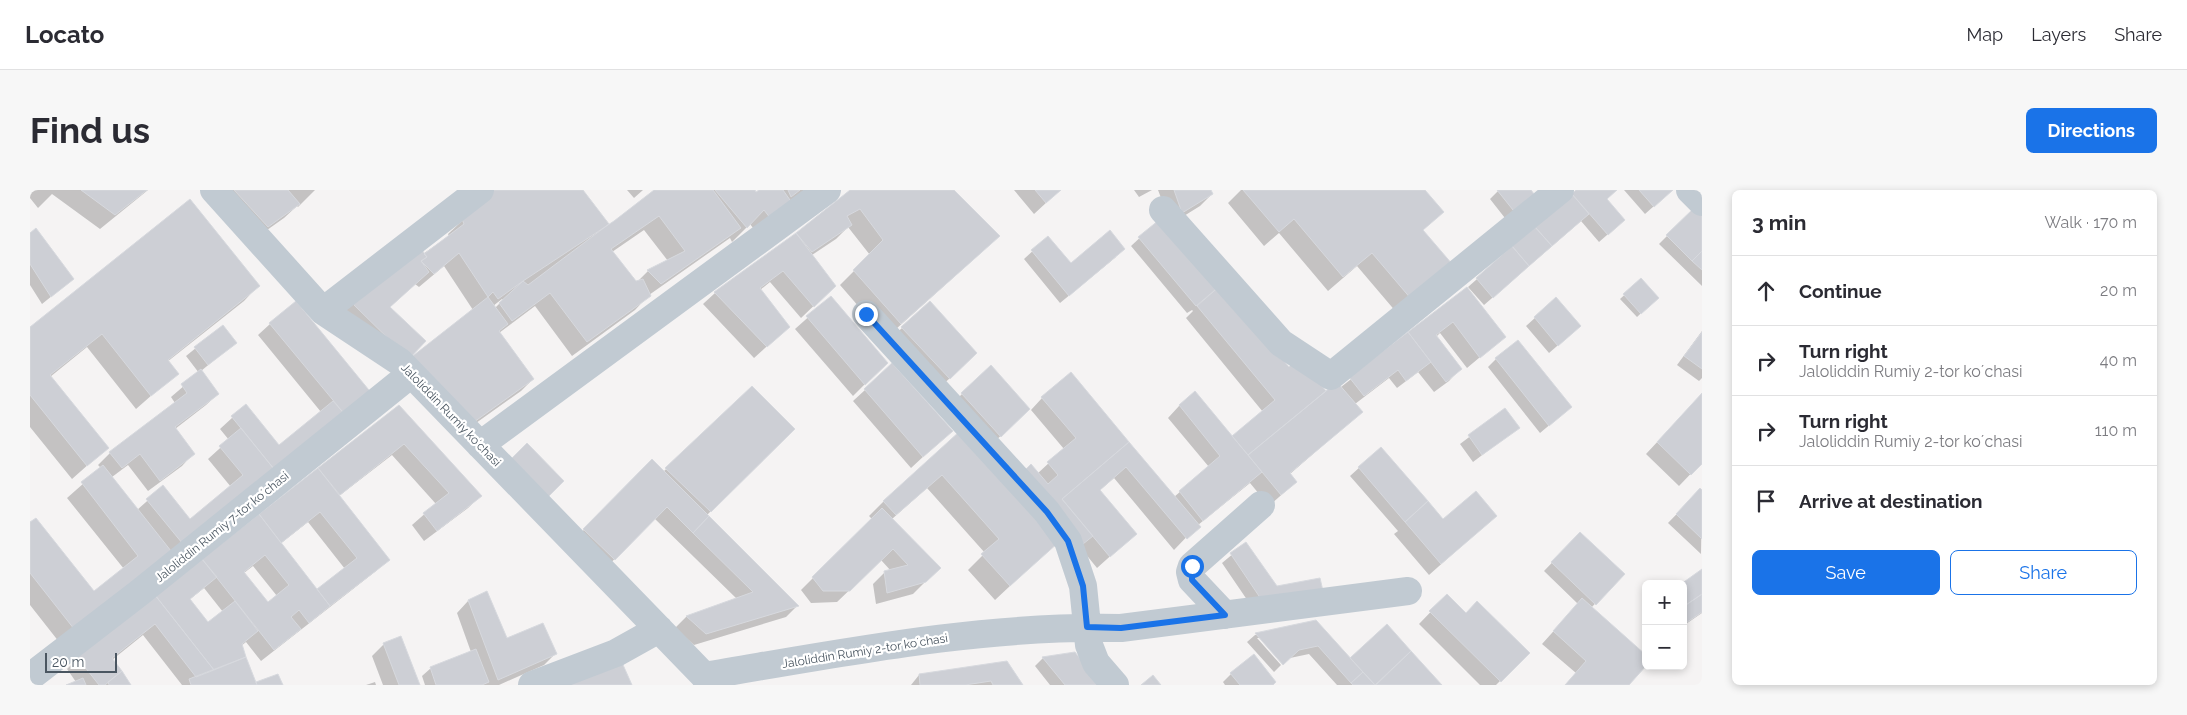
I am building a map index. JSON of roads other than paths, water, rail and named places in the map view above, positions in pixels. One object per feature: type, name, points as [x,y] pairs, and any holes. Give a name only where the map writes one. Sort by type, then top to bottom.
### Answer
[{"type":"street","name":"Jaloliddin Rumiy koʻchasi","points":[[214,190],[324,310],[400,362],[708,681]]},
{"type":"street","points":[[324,310],[480,190]]},
{"type":"street","points":[[480,445],[827,190]]},
{"type":"street","points":[[1163,210],[1281,343],[1331,376],[1560,190]]},
{"type":"street","points":[[1690,190],[1702,202]]},
{"type":"street","points":[[866,314],[1047,512],[1068,541],[1083,586],[1089,645],[1096,663],[1115,685]]},
{"type":"street","name":"Jaloliddin Rumiy 7-tor koʼchasi","points":[[30,677],[139,593],[411,374]]},
{"type":"street","points":[[1225,615],[1192,580],[1192,566],[1261,505]]},
{"type":"street","name":"Jaloliddin Rumiy 2-tor koʼchasi","points":[[708,681],[927,639],[1087,627],[1121,628],[1408,591]]},
{"type":"street","points":[[532,685],[616,653],[659,629]]}]
